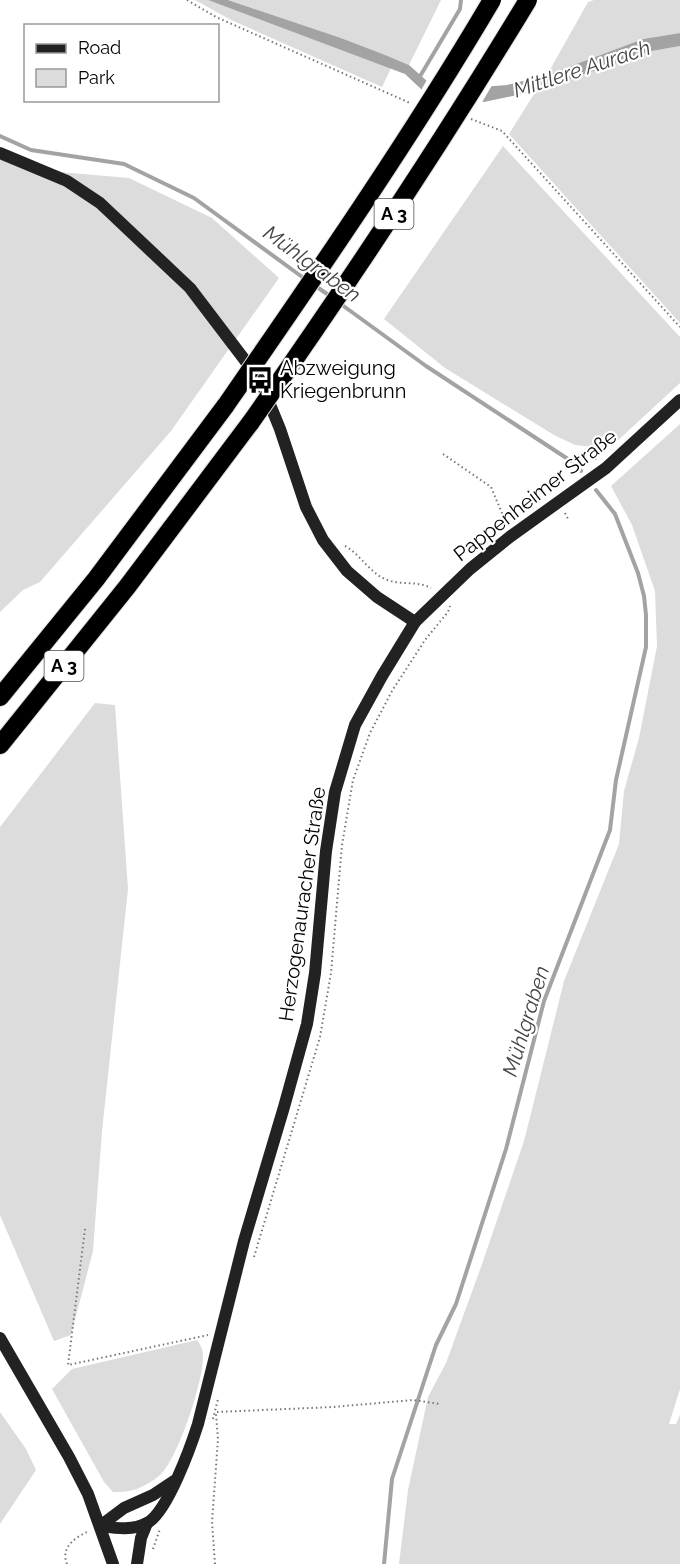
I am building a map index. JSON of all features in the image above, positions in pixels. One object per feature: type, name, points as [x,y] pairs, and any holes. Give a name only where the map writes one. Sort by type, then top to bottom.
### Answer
[{"type":"highway","name":"A 3","points":[[0,697],[96,579],[226,405],[359,213],[492,0]]},
{"type":"highway","name":"A 3","points":[[0,745],[205,485],[251,422],[378,239],[464,106],[528,0]]},
{"type":"highway","points":[[0,758],[49,685]]},
{"type":"street","points":[[0,153],[67,181],[100,203],[190,288],[260,380],[280,429],[306,507],[323,540],[347,571],[377,597],[415,622]]},
{"type":"street","name":"Pappenheimer Straße","points":[[415,622],[470,569],[511,536],[606,468],[680,400]]},
{"type":"street","name":"Herzogenauracher Straße","points":[[147,1523],[162,1508],[190,1449],[198,1424],[220,1332],[306,1023],[315,973],[326,851],[335,792],[345,754],[355,725],[415,622]]},
{"type":"street","points":[[0,1338],[88,1494],[113,1564]]},
{"type":"street","points":[[100,1526],[124,1508],[153,1495],[175,1480]]},
{"type":"street","points":[[100,1526],[123,1528],[147,1523]]},
{"type":"street","points":[[137,1564],[141,1538],[147,1523]]},
{"type":"path","points":[[443,454],[491,487],[511,536]]},
{"type":"path","points":[[85,1229],[68,1365],[220,1332]]},
{"type":"path","points":[[215,1564],[212,1522],[218,1438],[216,1412],[333,1407],[412,1400],[440,1404]]},
{"type":"path","points":[[67,1564],[65,1552],[68,1546],[80,1536],[100,1526]]},
{"type":"green space","points":[[195,0],[208,0],[391,68],[382,87],[231,20]]},
{"type":"green space","points":[[228,0],[441,0],[409,65],[341,38]]},
{"type":"green space","points":[[594,0],[680,0],[680,33],[643,39],[547,75],[588,2]]},
{"type":"green space","points":[[680,46],[680,323],[509,134],[536,91],[652,51]]},
{"type":"green space","points":[[503,146],[680,337],[680,383],[614,444],[600,448],[575,445],[554,435],[445,368],[384,319]]},
{"type":"green space","points":[[0,158],[25,169],[129,178],[212,218],[279,278],[171,431],[40,582],[23,590],[0,612]]},
{"type":"green space","points":[[680,424],[680,1389],[669,1424],[676,1424],[680,1415],[680,1564],[399,1564],[408,1490],[428,1397],[446,1363],[481,1267],[524,1141],[564,981],[619,844],[624,791],[639,738],[657,646],[655,591],[632,525],[611,486]]},
{"type":"green space","points":[[95,703],[115,705],[128,889],[102,1131],[93,1251],[71,1335],[54,1341],[0,1215],[0,827]]},
{"type":"green space","points":[[197,1340],[203,1352],[199,1384],[182,1437],[167,1466],[149,1483],[132,1490],[113,1492],[104,1482],[52,1389],[72,1369]]},
{"type":"green space","points":[[0,1412],[26,1449],[36,1470],[0,1524]]},
{"type":"water","name":"Mittlere Aurach","points":[[208,0],[228,0],[341,38],[409,65],[428,82],[469,88],[507,85],[547,75],[643,39],[680,33],[680,46],[652,51],[536,91],[484,102],[422,90],[405,74]]},
{"type":"pier","points":[[428,78],[470,85],[494,82],[481,104],[421,93]]},
{"type":"waterway","points":[[419,78],[460,9],[461,0]]},
{"type":"waterway","name":"Mühlgraben","points":[[0,136],[31,150],[124,164],[194,198],[305,279]]},
{"type":"waterway","name":"Mühlgraben","points":[[314,285],[330,296]]},
{"type":"waterway","name":"Mühlgraben","points":[[338,302],[426,366],[574,463],[581,471]]},
{"type":"waterway","name":"Mühlgraben","points":[[384,1564],[392,1479],[436,1345],[456,1304],[506,1149],[544,1001],[610,830],[616,780],[646,647],[646,615],[638,573],[615,514],[596,490]]},
{"type":"place","name":"Abzweigung Kriegenbrunn","points":[[260,380]]}]
